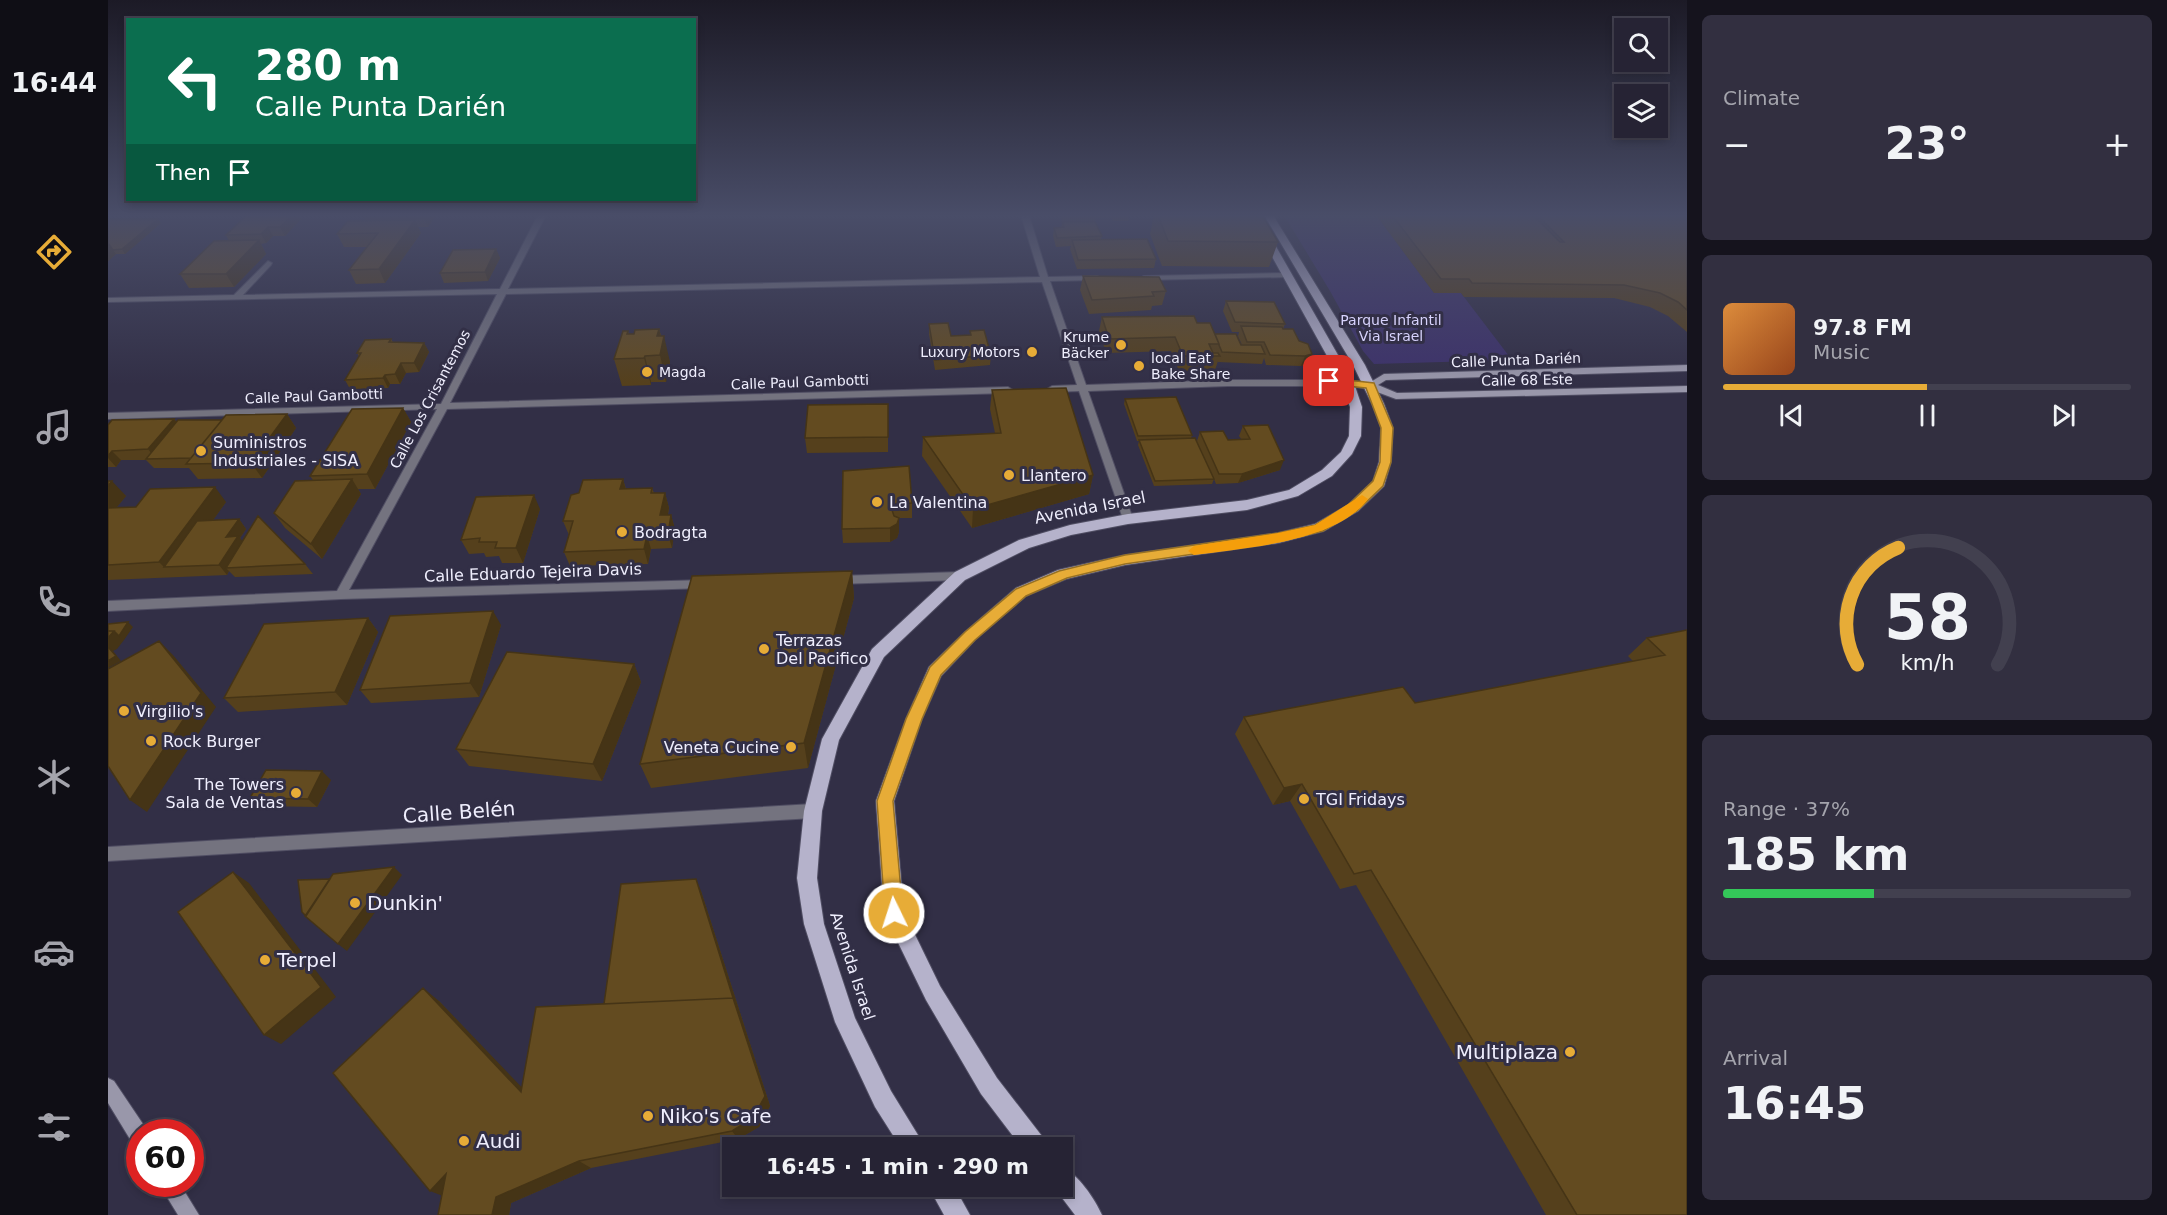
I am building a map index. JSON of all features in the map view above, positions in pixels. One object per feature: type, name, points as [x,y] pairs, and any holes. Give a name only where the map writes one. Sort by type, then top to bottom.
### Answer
[{"type":"main road","name":"Avenida Israel","points":[[908,1137],[884,1099],[846,1022],[814,924],[807,878],[813,811],[831,739],[878,653],[960,576],[1024,544],[1070,531],[1128,519],[1247,505],[1293,493],[1327,473],[1346,454],[1355,436],[1356,407],[1348,383],[1285,272]]},
{"type":"main road","points":[[1028,1137],[989,1086],[933,993],[894,913],[885,801],[914,719],[935,672],[970,636],[1021,592],[1064,574],[1125,560],[1278,538],[1318,528],[1353,508],[1379,483],[1385,462],[1387,428],[1371,386],[1302,272]]},
{"type":"main road","points":[[1073,1193],[1090,1215]]},
{"type":"main road","points":[[947,1197],[958,1215]]},
{"type":"street","points":[[236,297],[259,272]]},
{"type":"street","name":"Calle Los Crisantemos","points":[[341,595],[444,406],[513,272]]},
{"type":"street","points":[[1042,272],[1128,519]]},
{"type":"street","points":[[1137,278],[1287,275]]},
{"type":"street","points":[[108,300],[1102,278]]},
{"type":"street","name":"Calle Punta Darién","points":[[1348,383],[1371,386],[1384,377],[1687,368]]},
{"type":"street","points":[[1036,389],[1228,382],[1348,383]]},
{"type":"street","name":"Calle 68 Este","points":[[1371,386],[1396,396],[1687,389]]},
{"type":"street","name":"Calle Paul Gambotti","points":[[108,416],[1024,390]]},
{"type":"street","points":[[829,580],[960,576]]},
{"type":"street","name":"Calle Eduardo Tejeira Davis","points":[[108,606],[341,595],[722,583]]},
{"type":"street","name":"Calle Belén","points":[[108,854],[813,811]]},
{"type":"street","points":[[108,1087],[128,1119]]},
{"type":"street","points":[[177,1197],[189,1215]]},
{"type":"green space","name":"Parque Infantil Via Israel","points":[[1318,272],[1418,272],[1434,293],[1461,293],[1512,360],[1374,364],[1363,351]]},
{"type":"building","points":[[182,272],[228,272],[226,274],[180,274]]},
{"type":"building","points":[[441,272],[485,272],[485,272]]},
{"type":"building","points":[[1435,272],[1687,272],[1687,310],[1678,302],[1660,293],[1624,285],[1472,283],[1469,279],[1441,279]]},
{"type":"building","points":[[1083,276],[1159,277],[1166,291],[1152,292],[1154,296],[1092,300]]},
{"type":"building","points":[[1226,301],[1274,302],[1285,324],[1235,322]]},
{"type":"building","points":[[1194,316],[1197,323],[1210,323],[1219,344],[1209,344],[1213,353],[1218,353],[1220,356],[1183,356],[1175,337],[1109,339],[1102,317]]},
{"type":"building","points":[[948,323],[951,336],[971,335],[970,331],[984,330],[991,355],[935,360],[929,324]]},
{"type":"building","points":[[1241,326],[1293,329],[1299,341],[1308,344],[1312,354],[1305,356],[1270,355],[1264,342],[1247,342]]},
{"type":"building","points":[[659,329],[657,336],[664,336],[660,355],[614,359],[623,331],[628,331],[627,334],[634,334],[635,330]]},
{"type":"building","points":[[1215,334],[1236,334],[1241,345],[1261,345],[1265,354],[1222,352]]},
{"type":"building","points":[[391,339],[389,342],[424,343],[414,363],[401,363],[395,374],[385,375],[383,378],[345,380],[361,353],[357,353],[365,340]]},
{"type":"building","name":"Llantero","points":[[1066,388],[1093,475],[973,509],[923,437],[1001,433],[992,390]]},
{"type":"building","points":[[1176,397],[1192,435],[1138,436],[1125,399]]},
{"type":"building","points":[[888,404],[888,437],[805,438],[808,405]]},
{"type":"building","points":[[403,408],[367,474],[310,476],[352,409]]},
{"type":"building","points":[[287,414],[251,463],[186,464],[226,415]]},
{"type":"building","points":[[174,419],[148,449],[112,451],[108,456],[108,425],[112,420]]},
{"type":"building","points":[[178,420],[222,420],[191,458],[146,459]]},
{"type":"building","points":[[1268,425],[1284,460],[1242,474],[1219,474],[1200,432],[1223,431],[1228,440],[1250,439],[1243,426]]},
{"type":"building","points":[[1195,438],[1214,479],[1155,481],[1139,440]]},
{"type":"building","name":"La Valentina","points":[[909,466],[912,503],[890,504],[894,516],[899,518],[897,524],[890,528],[842,529],[843,471]]},
{"type":"building","points":[[352,479],[311,544],[274,513],[295,481]]},
{"type":"building","name":"Bodragta","points":[[623,479],[620,489],[652,488],[651,493],[665,493],[660,515],[671,515],[668,534],[647,535],[644,549],[564,552],[573,521],[563,521],[571,495],[579,493],[583,480]]},
{"type":"building","points":[[215,487],[159,562],[108,565],[108,508],[136,507],[150,489]]},
{"type":"building","points":[[534,495],[516,548],[495,548],[497,542],[479,542],[480,538],[461,540],[476,497]]},
{"type":"building","points":[[258,516],[305,564],[226,568]]},
{"type":"building","points":[[239,519],[226,537],[238,536],[219,565],[164,567],[197,521]]},
{"type":"building","name":"Terrazas Del Pacifico","points":[[852,571],[804,743],[640,764],[692,576]]},
{"type":"building","points":[[493,611],[470,683],[360,690],[390,616]]},
{"type":"building","points":[[368,618],[335,692],[224,698],[264,624]]},
{"type":"building","points":[[128,622],[119,636],[114,631],[108,631],[108,624]]},
{"type":"building","name":"Multiplaza","points":[[1687,630],[1687,1215],[1577,1215],[1371,870],[1354,874],[1302,784],[1284,788],[1244,717],[1403,687],[1415,703],[1665,655],[1647,638]]},
{"type":"building","points":[[159,641],[201,693],[130,800],[108,766],[108,669]]},
{"type":"building","points":[[108,649],[116,656],[108,661]]},
{"type":"building","points":[[507,652],[634,664],[593,764],[456,749]]},
{"type":"building","points":[[266,770],[322,771],[308,799],[250,798]]},
{"type":"building","name":"Dunkin'","points":[[394,867],[338,944],[305,916],[333,874]]},
{"type":"building","name":"Terpel","points":[[233,872],[321,987],[264,1035],[178,912]]},
{"type":"building","points":[[330,879],[306,916],[302,912],[298,880]]},
{"type":"building","points":[[696,879],[734,1001],[733,998],[604,1004],[621,884]]},
{"type":"building","points":[[423,988],[521,1092],[536,1007],[733,998],[765,1096],[753,1118],[732,1131],[579,1161],[496,1197],[492,1215],[438,1215],[446,1174],[430,1191],[333,1073]]},
{"type":"slow traffic","points":[[1194,551],[1278,538],[1318,528],[1353,508],[1362,499]]},
{"type":"place","name":"Krume Bäcker","points":[[1121,345]]},
{"type":"place","name":"Luxury Motors","points":[[1032,352]]},
{"type":"place","name":"local Eat Bake Share","points":[[1139,366]]},
{"type":"place","name":"Magda","points":[[647,372]]},
{"type":"place","name":"Suministros Industriales - SISA","points":[[201,451]]},
{"type":"place","name":"Llantero","points":[[1009,475]]},
{"type":"place","name":"La Valentina","points":[[877,502]]},
{"type":"place","name":"Bodragta","points":[[622,532]]},
{"type":"place","name":"Terrazas Del Pacifico","points":[[764,649]]},
{"type":"place","name":"Virgilio's","points":[[124,711]]},
{"type":"place","name":"Rock Burger","points":[[151,741]]},
{"type":"place","name":"Veneta Cucine","points":[[791,747]]},
{"type":"place","name":"The Towers Sala de Ventas","points":[[296,793]]},
{"type":"place","name":"TGI Fridays","points":[[1304,799]]},
{"type":"place","name":"Dunkin'","points":[[355,903]]},
{"type":"place","name":"Terpel","points":[[265,960]]},
{"type":"place","name":"Multiplaza","points":[[1570,1052]]},
{"type":"place","name":"Niko's Cafe","points":[[648,1116]]},
{"type":"place","name":"Audi","points":[[464,1141]]},
{"type":"route","points":[[894,913],[885,801],[914,719],[935,672],[970,636],[1021,592],[1064,574],[1125,560],[1278,538],[1318,528],[1353,508],[1379,483],[1385,462],[1387,428],[1371,386],[1329,381]]}]
